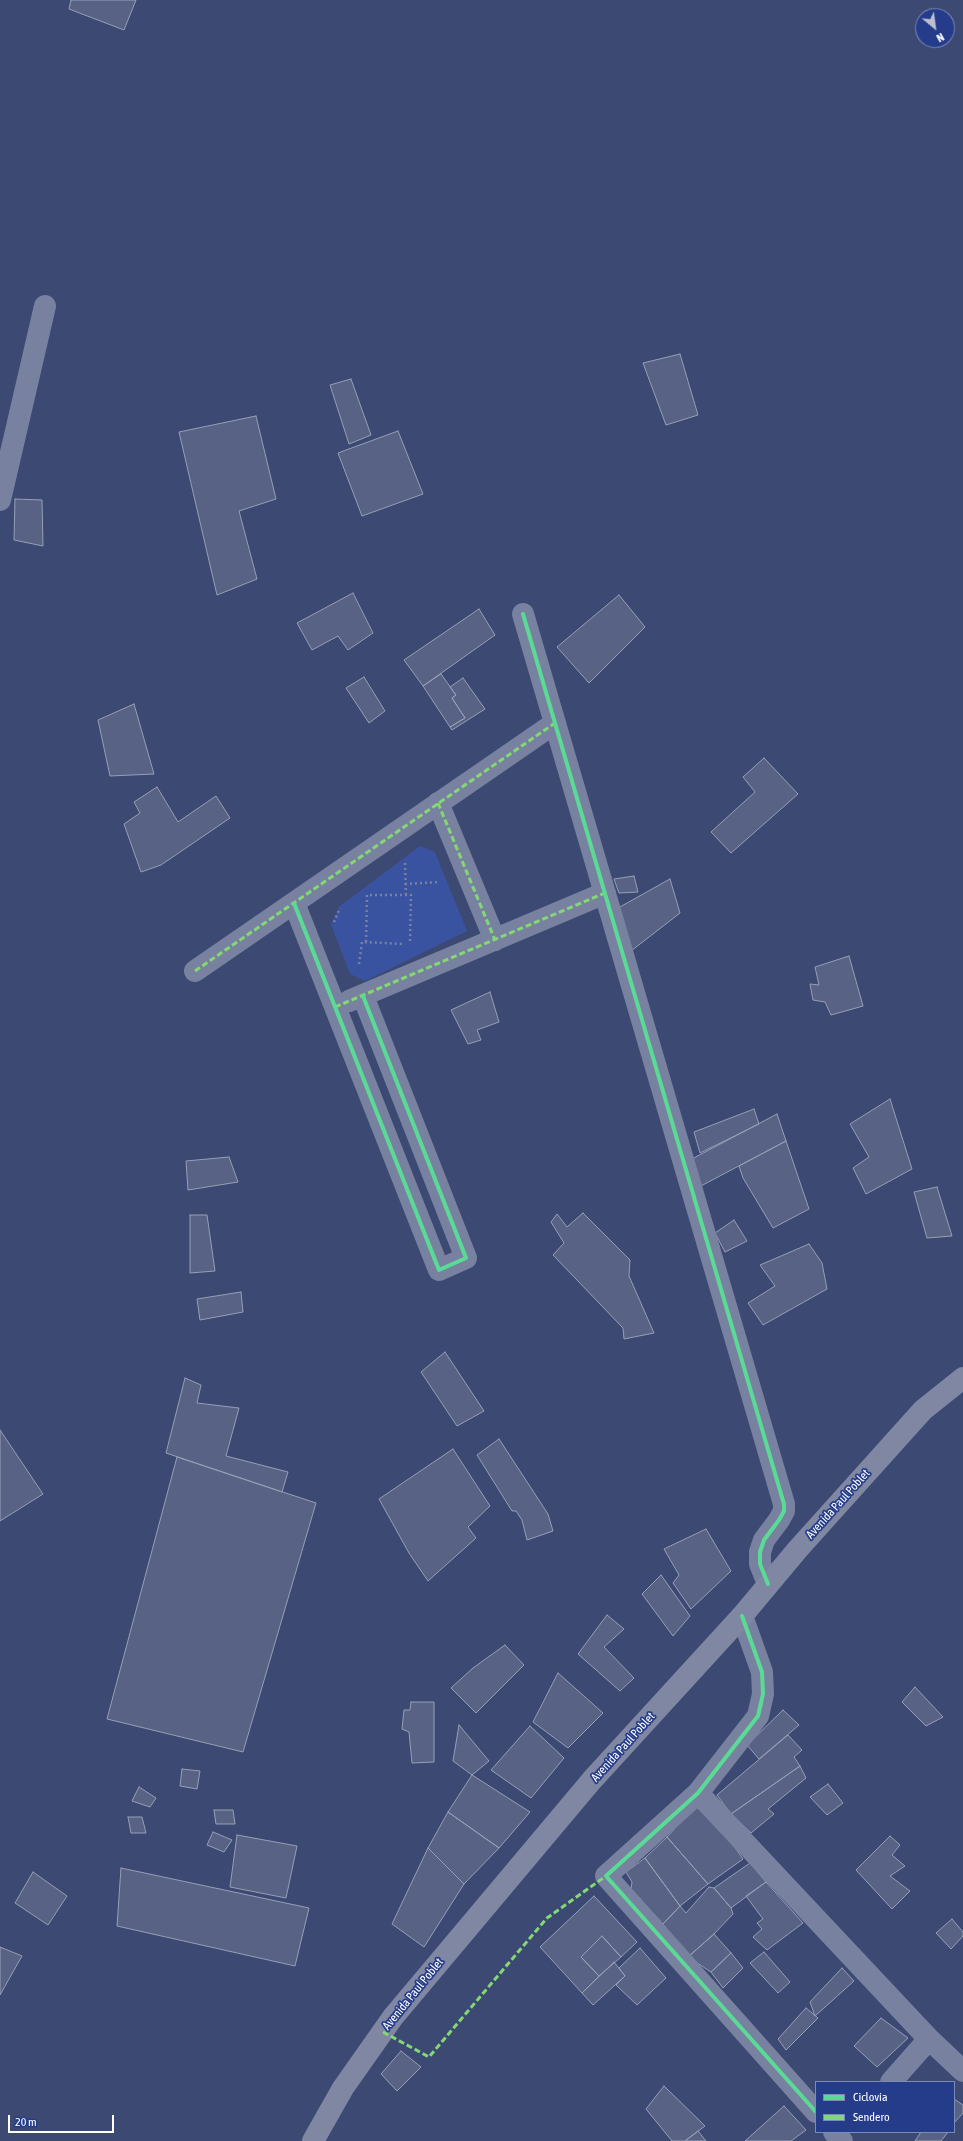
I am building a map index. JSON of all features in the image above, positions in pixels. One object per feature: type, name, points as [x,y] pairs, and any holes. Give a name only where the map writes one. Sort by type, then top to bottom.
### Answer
[{"type":"main road","name":"Avenida Paul Poblet","points":[[313,2141],[344,2088],[393,2016],[592,1780],[742,1616],[798,1549],[923,1410],[963,1378]]},
{"type":"street","points":[[0,500],[45,306]]},
{"type":"street","points":[[523,614],[784,1504],[782,1516],[764,1540],[760,1552],[760,1564],[768,1584]]},
{"type":"street","points":[[195,970],[555,723]]},
{"type":"street","points":[[438,803],[495,940]]},
{"type":"street","points":[[335,1007],[605,893]]},
{"type":"street","points":[[294,903],[438,1270],[466,1258],[363,996]]},
{"type":"street","points":[[742,1616],[762,1672],[763,1694],[758,1716],[698,1794],[606,1876],[815,2111]]},
{"type":"street","points":[[698,1794],[929,2039],[963,2071]]},
{"type":"street","points":[[892,2081],[929,2039]]},
{"type":"path","points":[[398,864],[405,860],[406,895]]},
{"type":"path","points":[[405,884],[446,882]]},
{"type":"path","points":[[366,942],[367,895],[411,895],[410,944]]},
{"type":"path","points":[[333,924],[341,906]]},
{"type":"path","points":[[358,969],[362,942],[416,944]]},
{"type":"shaded area","points":[[420,846],[435,852],[467,931],[365,981],[350,974],[331,924],[340,906]]},
{"type":"building","points":[[71,0],[136,0],[124,30],[69,9]]},
{"type":"building","points":[[680,354],[698,415],[666,425],[643,363]]},
{"type":"building","points":[[351,379],[371,435],[349,444],[330,385]]},
{"type":"building","points":[[256,416],[276,499],[239,511],[257,579],[217,595],[179,432]]},
{"type":"building","points":[[398,431],[423,494],[362,516],[338,453]]},
{"type":"building","points":[[15,499],[42,500],[43,546],[14,540]]},
{"type":"building","points":[[353,593],[373,633],[348,650],[338,636],[312,650],[297,623]]},
{"type":"building","points":[[619,595],[645,627],[589,683],[557,647]]},
{"type":"building","points":[[479,609],[495,635],[423,686],[404,660]]},
{"type":"building","points":[[441,674],[456,695],[452,698],[465,718],[450,727],[423,686]]},
{"type":"building","points":[[364,677],[385,711],[369,723],[346,688]]},
{"type":"building","points":[[463,678],[485,709],[452,730],[450,727],[465,718],[452,698],[456,695],[450,687]]},
{"type":"building","points":[[134,704],[154,774],[110,776],[98,720]]},
{"type":"building","points":[[764,758],[798,794],[731,853],[711,832],[755,792],[743,777]]},
{"type":"building","points":[[157,787],[178,822],[216,796],[230,818],[161,865],[141,872],[124,824],[140,813],[134,802]]},
{"type":"building","points":[[634,876],[638,892],[619,893],[614,879]]},
{"type":"building","points":[[670,879],[680,913],[631,951],[618,908]]},
{"type":"building","points":[[849,956],[863,1006],[831,1015],[825,1002],[813,1000],[810,984],[819,985],[815,967]]},
{"type":"building","points":[[490,992],[499,1022],[477,1030],[481,1040],[468,1044],[451,1010]]},
{"type":"building","points":[[890,1099],[912,1169],[866,1194],[853,1168],[869,1157],[850,1124]]},
{"type":"building","points":[[754,1109],[759,1124],[700,1153],[694,1132]]},
{"type":"building","points":[[777,1114],[786,1141],[699,1187],[690,1160]]},
{"type":"building","points":[[786,1141],[809,1209],[773,1228],[743,1178],[739,1166]]},
{"type":"building","points":[[229,1157],[238,1182],[188,1190],[186,1161]]},
{"type":"building","points":[[937,1187],[952,1236],[927,1238],[914,1192]]},
{"type":"building","points":[[583,1213],[630,1260],[629,1276],[654,1333],[624,1339],[623,1328],[553,1255],[564,1243],[551,1222],[557,1214],[567,1227]]},
{"type":"building","points":[[190,1215],[207,1215],[215,1271],[190,1273]]},
{"type":"building","points":[[734,1220],[747,1241],[725,1252],[715,1233]]},
{"type":"building","points":[[809,1244],[822,1263],[827,1289],[763,1325],[748,1303],[775,1286],[760,1265]]},
{"type":"building","points":[[241,1292],[243,1312],[200,1320],[197,1299]]},
{"type":"building","points":[[445,1352],[484,1411],[457,1426],[421,1372]]},
{"type":"building","points":[[185,1378],[201,1385],[197,1403],[239,1408],[226,1456],[288,1472],[282,1492],[166,1453]]},
{"type":"building","points":[[0,1430],[43,1494],[0,1521]]},
{"type":"building","points":[[499,1439],[548,1514],[553,1531],[527,1540],[522,1520],[516,1511],[512,1511],[477,1455]]},
{"type":"building","points":[[453,1449],[490,1506],[468,1527],[476,1538],[428,1581],[409,1553],[379,1499]]},
{"type":"building","points":[[177,1457],[316,1503],[243,1752],[107,1719]]},
{"type":"building","points":[[706,1529],[731,1571],[691,1609],[673,1583],[679,1575],[664,1549]]},
{"type":"building","points":[[661,1575],[690,1616],[673,1636],[642,1594]]},
{"type":"building","points":[[607,1615],[624,1629],[604,1647],[634,1678],[620,1691],[578,1654]]},
{"type":"building","points":[[505,1645],[524,1665],[476,1713],[451,1688],[473,1668]]},
{"type":"building","points":[[558,1673],[603,1713],[568,1748],[533,1722]]},
{"type":"building","points":[[915,1687],[943,1717],[926,1726],[902,1702]]},
{"type":"building","points":[[411,1702],[434,1702],[434,1762],[412,1763],[409,1732],[402,1729],[404,1710],[410,1710]]},
{"type":"building","points":[[783,1710],[799,1725],[759,1759],[747,1745]]},
{"type":"building","points":[[459,1725],[489,1761],[472,1775],[453,1761]]},
{"type":"building","points":[[530,1726],[564,1758],[531,1798],[491,1770]]},
{"type":"building","points":[[788,1735],[802,1750],[794,1757],[800,1766],[731,1814],[717,1795]]},
{"type":"building","points":[[800,1766],[806,1778],[768,1809],[774,1814],[751,1833],[731,1814]]},
{"type":"building","points":[[182,1769],[200,1771],[197,1789],[180,1786]]},
{"type":"building","points":[[472,1775],[530,1812],[499,1848],[448,1812]]},
{"type":"building","points":[[828,1784],[843,1803],[827,1815],[810,1797]]},
{"type":"building","points":[[139,1787],[156,1798],[150,1807],[132,1801]]},
{"type":"building","points":[[695,1806],[719,1825],[743,1859],[708,1884],[667,1837]]},
{"type":"building","points":[[214,1810],[233,1810],[235,1824],[216,1824]]},
{"type":"building","points":[[448,1812],[499,1848],[464,1884],[428,1848]]},
{"type":"building","points":[[128,1817],[142,1817],[146,1833],[131,1833]]},
{"type":"building","points":[[213,1832],[232,1840],[224,1852],[207,1845]]},
{"type":"building","points":[[237,1835],[297,1846],[286,1898],[230,1887]]},
{"type":"building","points":[[890,1836],[900,1845],[892,1855],[905,1866],[890,1876],[910,1891],[892,1909],[856,1870]]},
{"type":"building","points":[[667,1837],[708,1884],[680,1906],[645,1858]]},
{"type":"building","points":[[428,1848],[464,1884],[424,1947],[392,1924]]},
{"type":"building","points":[[645,1858],[680,1906],[663,1924],[631,1889],[632,1882],[626,1872]]},
{"type":"building","points":[[750,1863],[766,1882],[731,1908],[714,1888]]},
{"type":"building","points":[[121,1868],[309,1908],[295,1966],[117,1926]]},
{"type":"building","points":[[33,1872],[67,1896],[48,1925],[15,1903]]},
{"type":"building","points":[[766,1882],[803,1923],[767,1950],[753,1937],[762,1929],[757,1923],[763,1919],[746,1896]]},
{"type":"building","points":[[709,1887],[714,1888],[731,1908],[733,1914],[714,1934],[688,1957],[663,1924],[680,1906],[686,1913]]},
{"type":"building","points":[[594,1896],[637,1942],[621,1957],[602,1936],[581,1957],[599,1976],[582,1993],[540,1947]]},
{"type":"building","points":[[952,1919],[963,1932],[963,1936],[951,1949],[936,1933]]},
{"type":"building","points":[[714,1934],[731,1953],[711,1972],[688,1957]]},
{"type":"building","points":[[602,1936],[621,1957],[599,1976],[581,1957]]},
{"type":"building","points":[[0,1947],[22,1956],[0,1995]]},
{"type":"building","points":[[640,1948],[666,1978],[637,2005],[616,1985],[625,1976],[619,1968]]},
{"type":"building","points":[[764,1952],[790,1982],[778,1993],[750,1963]]},
{"type":"building","points":[[731,1953],[743,1968],[723,1988],[711,1972]]},
{"type":"building","points":[[614,1962],[625,1976],[593,2005],[582,1993]]},
{"type":"building","points":[[842,1968],[854,1981],[815,2016],[810,2002]]},
{"type":"building","points":[[806,2008],[818,2018],[786,2050],[778,2039]]},
{"type":"building","points":[[881,2018],[908,2038],[877,2067],[854,2046]]},
{"type":"building","points":[[401,2051],[421,2067],[397,2091],[381,2074]]},
{"type":"building","points":[[664,2086],[705,2126],[685,2141],[672,2141],[646,2109]]},
{"type":"building","points":[[955,2100],[963,2105],[963,2113],[955,2122]]},
{"type":"building","points":[[784,2106],[806,2130],[791,2141],[745,2141]]},
{"type":"building","points":[[698,2131],[706,2141],[685,2141]]},
{"type":"building","points":[[920,2133],[947,2133],[941,2141],[915,2141]]},
{"type":"marked path","points":[[195,971],[555,723]]},
{"type":"marked path","points":[[438,803],[495,940]]},
{"type":"marked path","points":[[335,1007],[605,893]]},
{"type":"marked path","points":[[383,2032],[429,2057],[547,1918],[606,1876]]},
{"type":"cycle path","points":[[523,614],[784,1504],[784,1511],[764,1540],[760,1552],[760,1564],[768,1584]]},
{"type":"cycle path","points":[[294,903],[439,1270],[466,1258],[363,996]]},
{"type":"cycle path","points":[[742,1616],[762,1672],[763,1694],[758,1716],[698,1793],[606,1876],[815,2111]]}]
